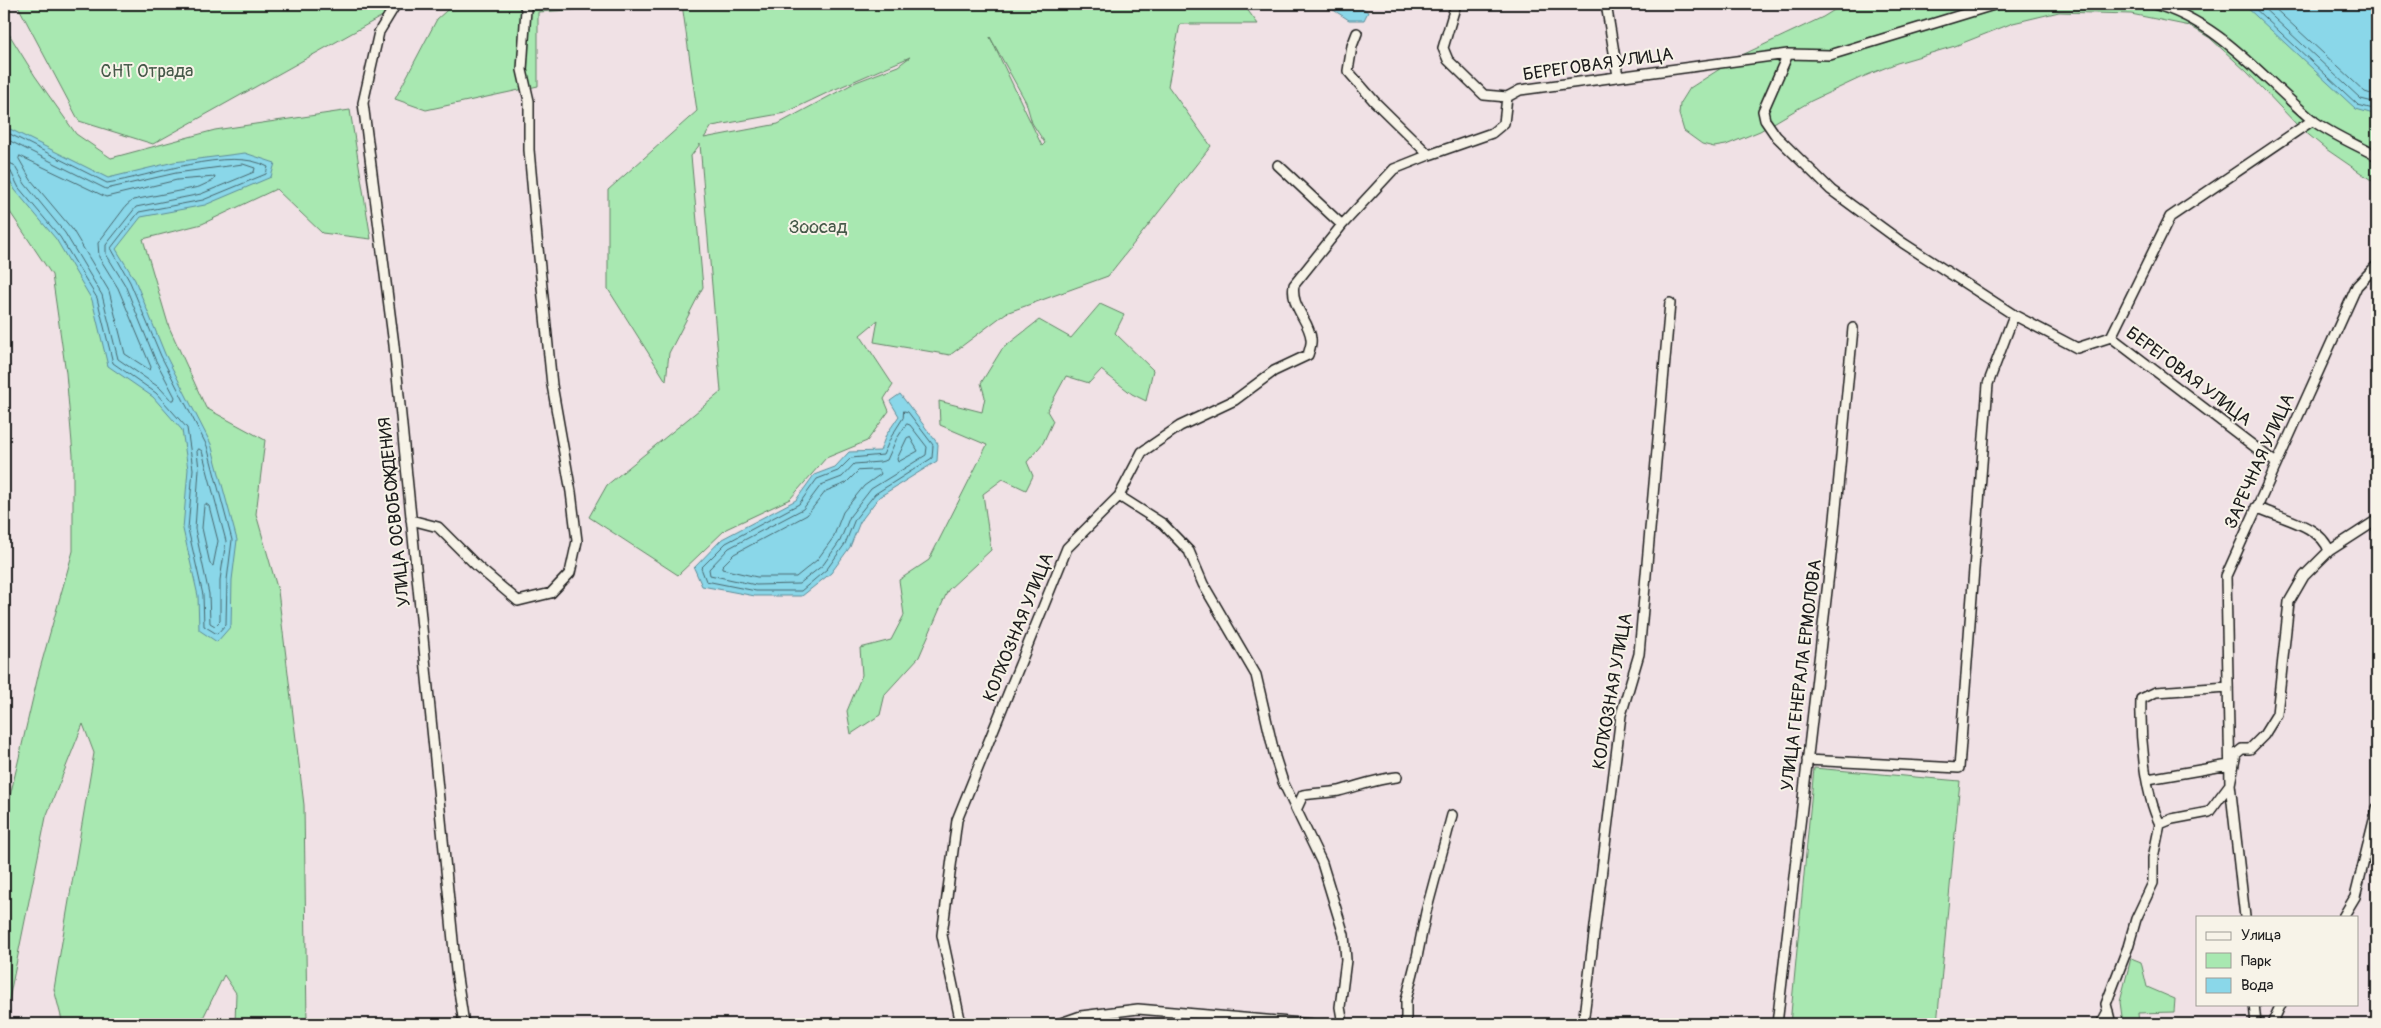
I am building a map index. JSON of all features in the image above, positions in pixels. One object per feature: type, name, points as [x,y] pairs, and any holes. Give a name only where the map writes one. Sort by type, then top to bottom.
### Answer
[{"type":"street","name":"УЛИЦА ОСВОБОЖДЕНИЯ","points":[[396,4],[379,32],[363,103],[394,345],[456,971],[464,1024]]},
{"type":"street","points":[[412,520],[438,527],[478,567],[518,601],[551,593],[570,573],[577,541],[571,492],[552,385],[537,238],[529,150],[529,101],[522,70],[526,9],[524,4]]},
{"type":"street","points":[[1456,4],[1443,48],[1448,60],[1484,95],[1507,97]]},
{"type":"street","points":[[1606,4],[1618,76]]},
{"type":"street","name":"БЕРЕГОВАЯ УЛИЦА","points":[[1342,225],[1394,169],[1492,133],[1504,123],[1507,97],[1520,90],[1788,54],[1830,55],[1998,4]]},
{"type":"street","points":[[2152,4],[2172,9],[2208,28],[2313,120],[2377,156]]},
{"type":"street","points":[[1356,33],[1348,71],[1375,102],[1429,155]]},
{"type":"street","points":[[1788,54],[1763,111],[1765,120],[1776,136],[1831,190],[1903,243],[2014,315],[2077,348],[2111,337]]},
{"type":"street","name":"БЕРЕГОВАЯ УЛИЦА","points":[[2276,463],[2111,337],[2170,217],[2313,120]]},
{"type":"street","points":[[1278,165],[1342,225]]},
{"type":"street","name":"КОЛХОЗНАЯ УЛИЦА","points":[[962,1024],[942,935],[957,820],[1067,548],[1119,496],[1142,452],[1180,426],[1235,400],[1274,370],[1308,355],[1312,339],[1292,292],[1294,285],[1342,225]]},
{"type":"street","name":"ЗАРЕЧНАЯ УЛИЦА","points":[[2244,916],[2230,784],[2226,576],[2357,286],[2377,265]]},
{"type":"street","name":"КОЛХОЗНАЯ УЛИЦА","points":[[1583,1024],[1621,715],[1638,654],[1670,303]]},
{"type":"street","points":[[1807,760],[1959,768],[1988,384],[2014,315]]},
{"type":"street","name":"УЛИЦА ГЕНЕРАЛА ЕРМОЛОВА","points":[[1777,1024],[1834,530],[1852,328]]},
{"type":"street","points":[[1119,496],[1163,524],[1189,551],[1208,592],[1256,675],[1275,757],[1283,782],[1322,863],[1344,934],[1346,960],[1340,1007],[1343,1024]]},
{"type":"street","points":[[2256,507],[2315,531],[2326,542],[2329,551]]},
{"type":"street","name":"ЗАРЕЧНАЯ УЛИЦА","points":[[2160,824],[2172,819],[2209,812],[2230,784],[2236,754],[2242,749],[2250,749],[2264,735],[2276,714],[2289,602],[2304,576],[2329,551],[2377,520]]},
{"type":"street","points":[[2112,1024],[2106,1004],[2128,947],[2136,919],[2153,882],[2153,858],[2160,824],[2156,815],[2148,779],[2141,728],[2142,699],[2156,692],[2228,687]]},
{"type":"street","points":[[2148,779],[2229,764]]},
{"type":"street","points":[[1297,808],[1303,795],[1335,792],[1376,779],[1397,777]]},
{"type":"street","points":[[2344,916],[2355,897],[2377,808]]},
{"type":"street","points":[[1406,1024],[1406,1000],[1426,912],[1452,815]]},
{"type":"street","points":[[2254,1006],[2256,1024]]},
{"type":"street","points":[[2272,1024],[2280,1006]]},
{"type":"street","points":[[1058,1024],[1081,1016],[1138,1009],[1312,1024]]},
{"type":"street","points":[[2101,1024],[2108,1010]]},
{"type":"green space","name":"СНТ Отрада","points":[[17,4],[404,4],[153,144],[79,121]]},
{"type":"green space","points":[[454,4],[663,4],[538,12],[538,86],[426,110],[395,99],[437,19]]},
{"type":"green space","name":"Зоосад","points":[[682,4],[1243,4],[1258,24],[1180,24],[1168,86],[1211,146],[1108,276],[1006,313],[950,355],[874,342],[878,320],[860,335],[893,385],[884,399],[889,411],[867,441],[826,458],[790,499],[726,529],[678,575],[589,517],[607,485],[721,392],[700,144],[691,156],[703,287],[669,353],[666,381],[608,289],[608,190],[697,111]],"holes":[[[990,37],[1026,102],[1032,123],[1045,143],[1042,146]],[[910,57],[898,66],[856,82],[778,124],[704,138],[712,126],[785,113]]]},
{"type":"green space","points":[[1844,4],[2377,4],[2377,184],[2326,149],[2298,126],[2247,72],[2210,38],[2190,26],[2131,14],[2059,12],[2013,23],[1955,46],[1897,63],[1860,78],[1811,101],[1760,131],[1726,145],[1714,147],[1702,144],[1684,131],[1679,114],[1680,104],[1690,88],[1740,56],[1823,17]]},
{"type":"green space","points":[[4,26],[35,76],[76,134],[111,158],[215,130],[350,110],[371,239],[322,233],[276,189],[202,224],[143,239],[169,327],[206,408],[265,440],[256,514],[278,591],[304,805],[307,1024],[235,1024],[236,993],[224,975],[200,1024],[63,1024],[54,989],[94,753],[83,724],[46,817],[4,1024],[4,822],[39,672],[73,551],[73,455],[66,373],[52,275],[4,203]]},
{"type":"green space","points":[[1100,304],[1124,315],[1115,333],[1153,370],[1146,401],[1132,394],[1101,370],[1089,383],[1066,376],[1047,411],[1053,421],[1043,443],[1027,462],[1033,476],[1026,490],[1003,479],[983,494],[991,550],[948,590],[919,657],[885,694],[880,715],[851,734],[847,711],[862,675],[860,648],[891,640],[904,615],[899,580],[929,560],[987,445],[940,425],[939,401],[982,412],[985,397],[981,383],[1002,349],[1039,320],[1071,338]]},
{"type":"green space","points":[[1814,768],[1960,781],[1937,1024],[1790,1024]]},
{"type":"green space","points":[[2131,958],[2141,962],[2147,987],[2175,999],[2174,1012],[2138,1013],[2139,1024],[2123,1024],[2120,1002]]},
{"type":"water","points":[[1324,4],[1366,4],[1363,9],[1368,12],[1364,20],[1349,20]]},
{"type":"water","points":[[2243,4],[2377,4],[2377,115],[2356,109]]},
{"type":"water","points":[[4,126],[108,178],[174,162],[245,153],[275,163],[271,177],[205,205],[141,217],[116,249],[135,280],[165,354],[211,444],[237,540],[232,580],[231,626],[217,642],[199,630],[198,596],[183,529],[188,469],[182,430],[153,397],[108,366],[92,300],[56,239],[15,190],[4,169]]},
{"type":"water","points":[[900,394],[938,444],[937,461],[879,497],[860,522],[850,547],[831,573],[802,596],[755,596],[702,586],[694,568],[722,539],[796,500],[814,475],[835,467],[849,452],[880,451],[886,435],[899,416],[890,401]]}]
